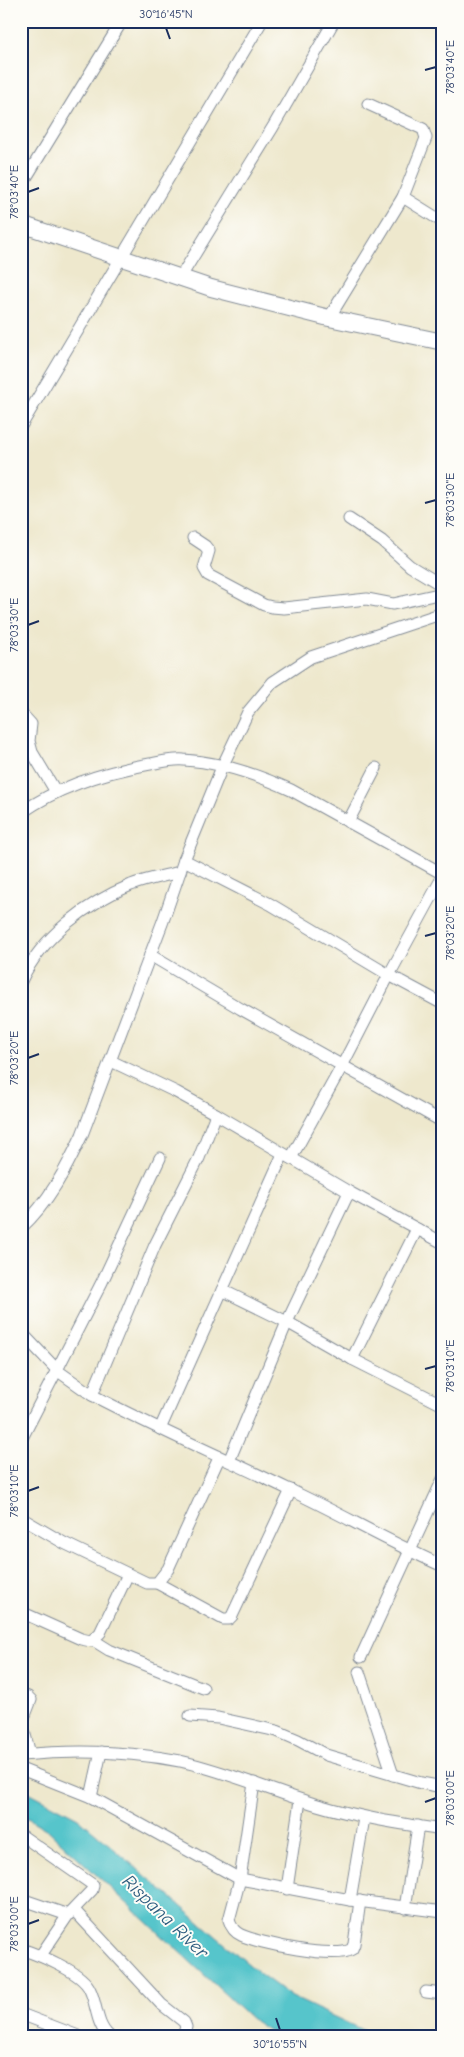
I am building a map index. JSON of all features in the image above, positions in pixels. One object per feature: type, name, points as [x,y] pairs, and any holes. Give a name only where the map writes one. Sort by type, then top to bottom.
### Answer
[{"type":"main road","points":[[21,224],[180,278],[329,318],[443,342]]},
{"type":"street","points":[[21,186],[122,21]]},
{"type":"street","points":[[21,426],[262,21]]},
{"type":"street","points":[[180,278],[273,127],[334,21]]},
{"type":"street","points":[[329,318],[403,197],[422,152],[426,134],[423,129],[368,104]]},
{"type":"street","points":[[403,197],[443,222]]},
{"type":"street","points":[[349,519],[382,541],[410,566],[443,586]]},
{"type":"street","points":[[194,538],[205,546],[208,551],[204,568],[208,576],[272,608],[367,599],[393,604],[443,593]]},
{"type":"street","points":[[21,1228],[40,1208],[66,1170],[82,1135],[184,860],[222,767],[248,712],[272,682],[311,657],[443,613]]},
{"type":"street","points":[[21,713],[31,724],[29,741],[32,752],[56,792]]},
{"type":"street","points":[[21,813],[56,792],[104,774],[130,767],[184,760],[222,767],[267,779],[443,875],[342,1066],[287,1156],[222,1290],[160,1428]]},
{"type":"street","points":[[348,822],[376,768]]},
{"type":"street","points":[[184,860],[270,904],[443,1004]]},
{"type":"street","points":[[21,981],[38,953],[56,933],[85,910],[107,896],[134,884],[180,872]]},
{"type":"street","points":[[150,955],[443,1122]]},
{"type":"street","points":[[111,1061],[176,1092],[349,1192],[443,1243]]},
{"type":"street","points":[[92,1395],[155,1245],[199,1158],[216,1114]]},
{"type":"street","points":[[21,1440],[58,1372],[160,1158]]},
{"type":"street","points":[[157,1583],[168,1569],[224,1459],[349,1192]]},
{"type":"street","points":[[352,1359],[417,1229]]},
{"type":"street","points":[[222,1290],[287,1322],[352,1359],[443,1405]]},
{"type":"street","points":[[21,1332],[58,1372],[92,1395],[291,1490],[443,1566]]},
{"type":"street","points":[[361,1657],[443,1479]]},
{"type":"street","points":[[21,1518],[64,1543],[147,1583],[157,1583],[223,1619],[228,1619],[232,1616],[291,1490]]},
{"type":"street","points":[[93,1640],[106,1623],[128,1574]]},
{"type":"street","points":[[21,1612],[81,1639],[93,1640],[109,1650],[203,1688]]},
{"type":"street","points":[[359,1672],[393,1775]]},
{"type":"street","points":[[21,1694],[28,1696],[31,1702],[22,1723],[26,1755],[101,1752],[179,1761],[254,1783],[300,1800],[364,1818],[443,1830]]},
{"type":"street","points":[[190,1716],[218,1718],[278,1732],[326,1755],[393,1775],[443,1787]]},
{"type":"street","points":[[91,1797],[101,1752]]},
{"type":"street","points":[[21,1768],[91,1797],[240,1879],[287,1889],[405,1908],[443,1912]]},
{"type":"street","points":[[254,1783],[240,1879],[229,1920],[235,1932],[258,1940],[327,1954],[343,1953],[352,1949],[364,1818]]},
{"type":"street","points":[[287,1889],[300,1800]]},
{"type":"street","points":[[405,1908],[418,1826]]},
{"type":"street","points":[[21,1835],[92,1882],[94,1887],[71,1913],[41,1955]]},
{"type":"street","points":[[21,1899],[71,1913],[161,2004],[184,2022],[186,2027],[183,2036]]},
{"type":"street","points":[[21,1949],[41,1955],[87,1984],[103,2034]]},
{"type":"street","points":[[426,1992],[443,1994]]},
{"type":"street","points":[[21,2014],[78,2036]]},
{"type":"water","name":"Rispana River","points":[[21,1788],[78,1818],[259,1973],[292,1997],[375,2036],[277,2036],[254,2021],[49,1831],[21,1814]]}]
